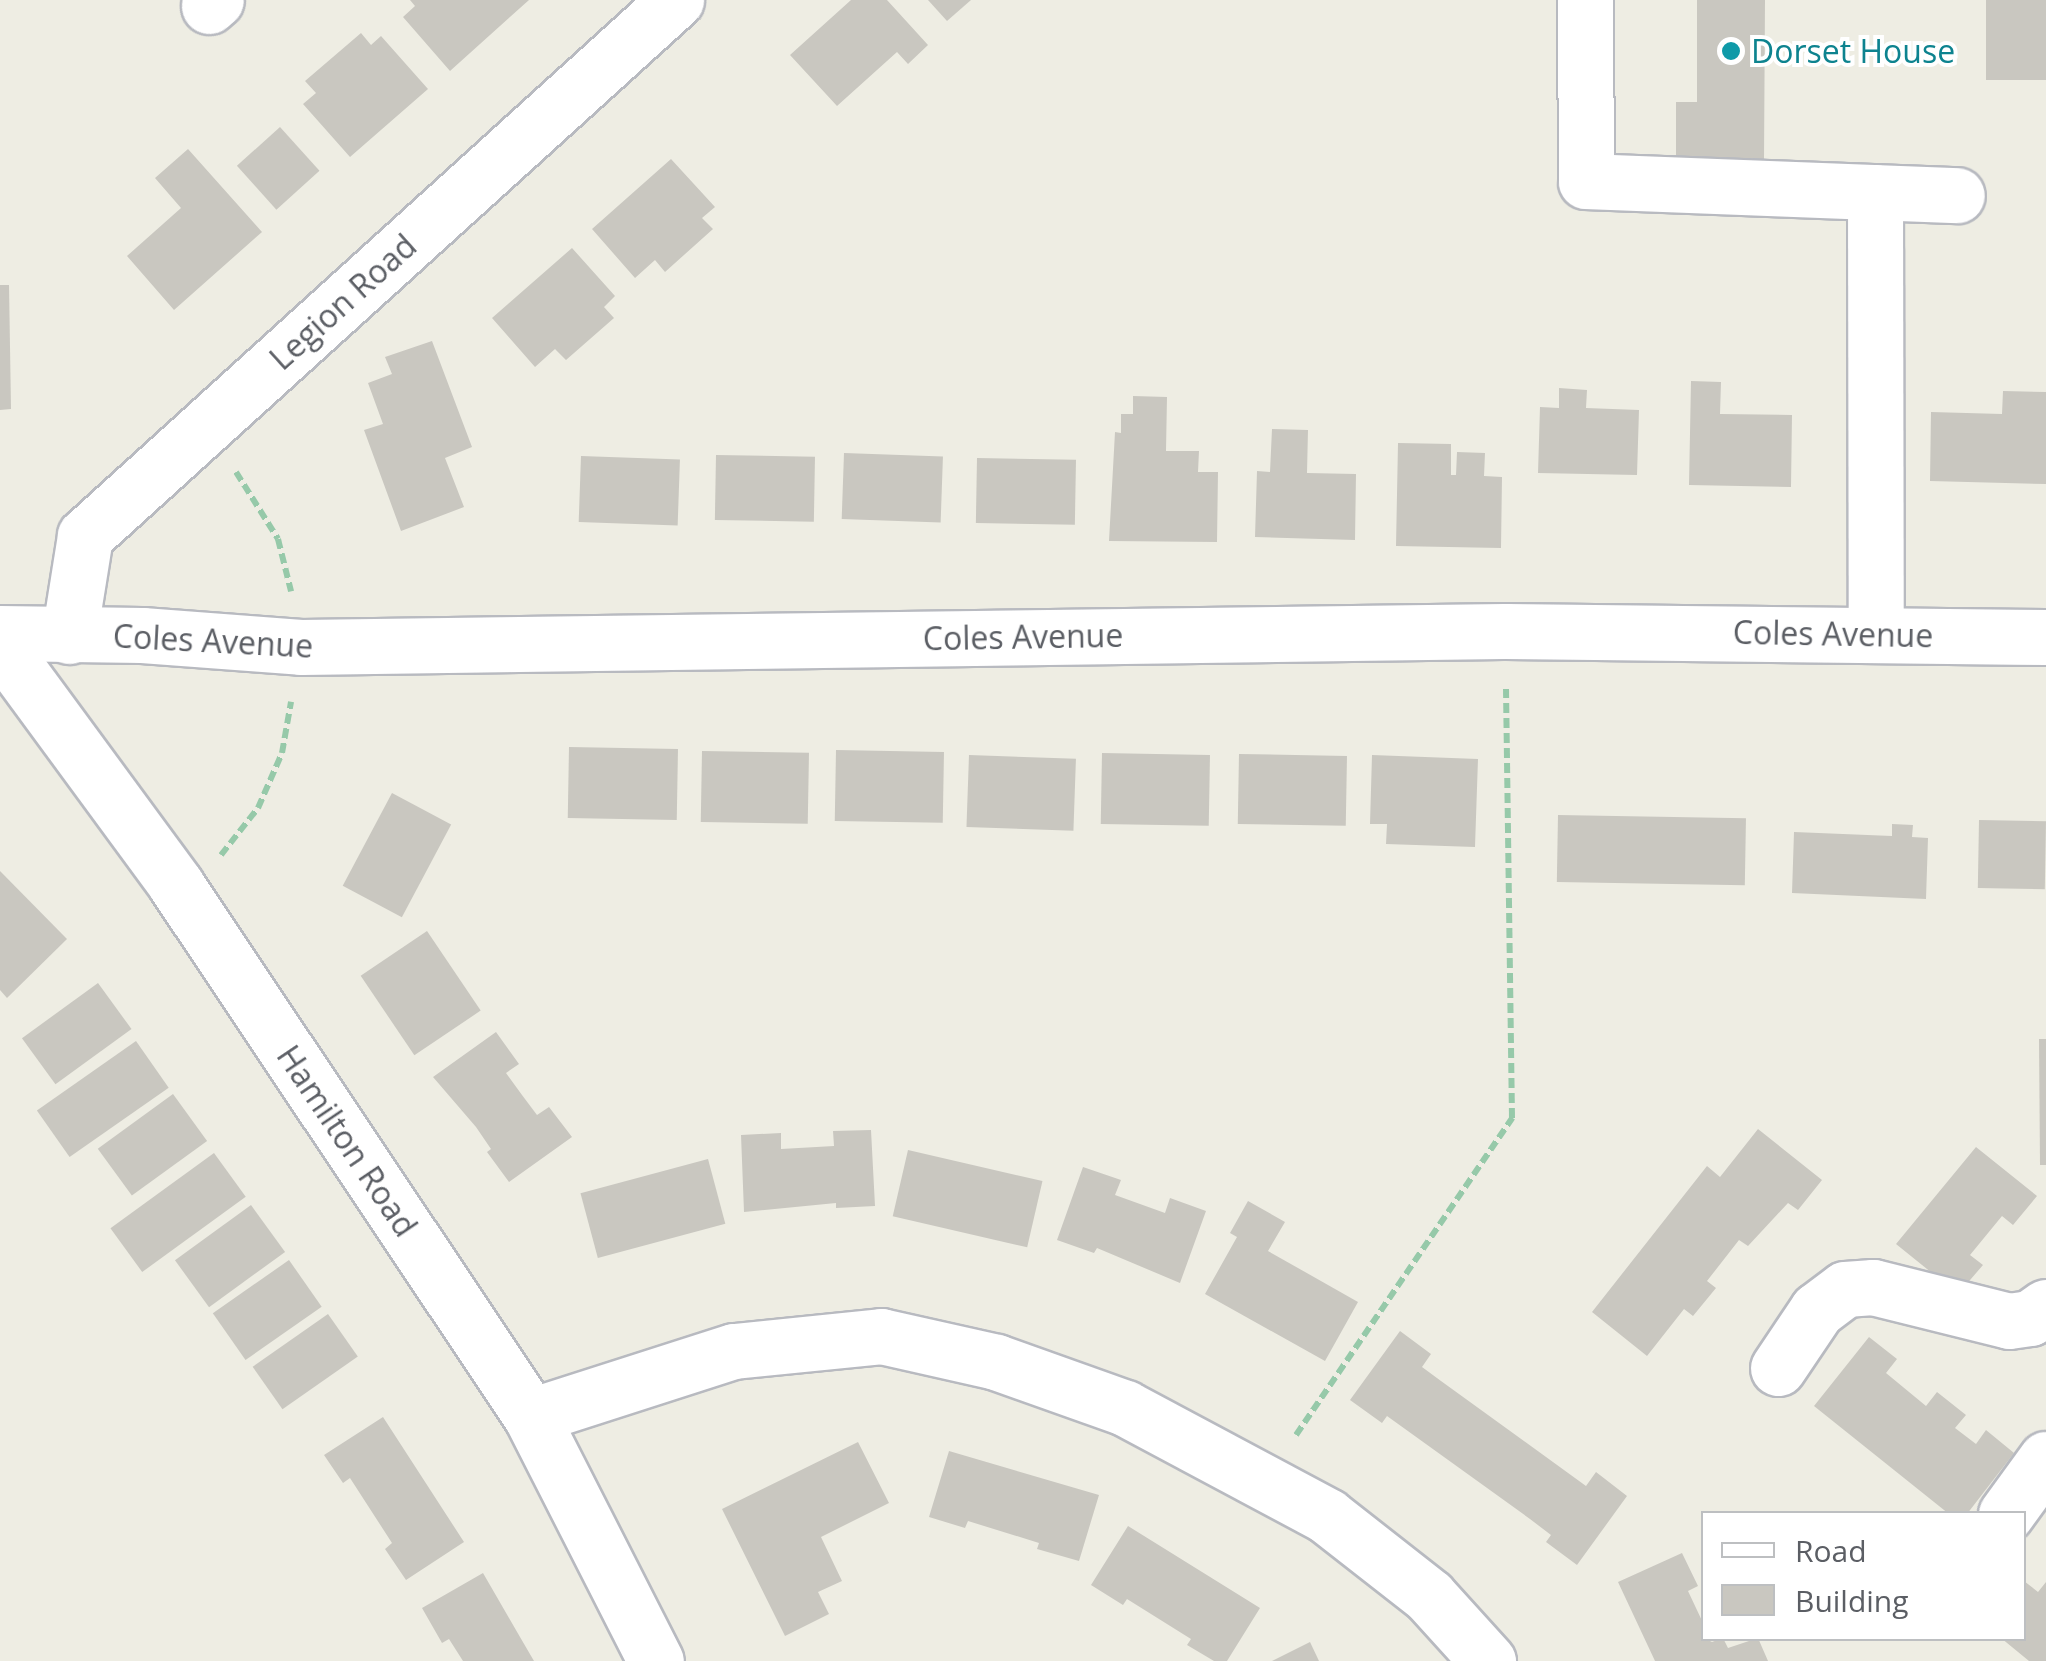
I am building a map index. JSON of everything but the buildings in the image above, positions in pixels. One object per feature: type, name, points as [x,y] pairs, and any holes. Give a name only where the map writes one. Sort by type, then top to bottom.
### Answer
[{"type":"street","name":"Legion Road","points":[[69,636],[85,536],[676,0]]},
{"type":"street","points":[[1585,0],[1586,181],[1958,195]]},
{"type":"street","points":[[1875,192],[1876,635]]},
{"type":"street","name":"Coles Avenue","points":[[0,634],[142,634],[301,647],[1506,630],[2046,637]]},
{"type":"street","name":"Hamilton Road","points":[[0,645],[176,886],[531,1416],[656,1661]]},
{"type":"street","points":[[1778,1368],[1817,1310],[1846,1290],[1873,1287],[2009,1321],[2030,1318],[2046,1307]]},
{"type":"street","points":[[531,1416],[734,1351],[881,1336],[996,1362],[1126,1408],[1327,1516],[1429,1596],[1488,1661]]},
{"type":"street","points":[[2008,1511],[2046,1459]]},
{"type":"path","points":[[1264,1481],[1512,1118],[1506,630]]},
{"type":"place","name":"Dorset House","points":[[1731,51]]}]
